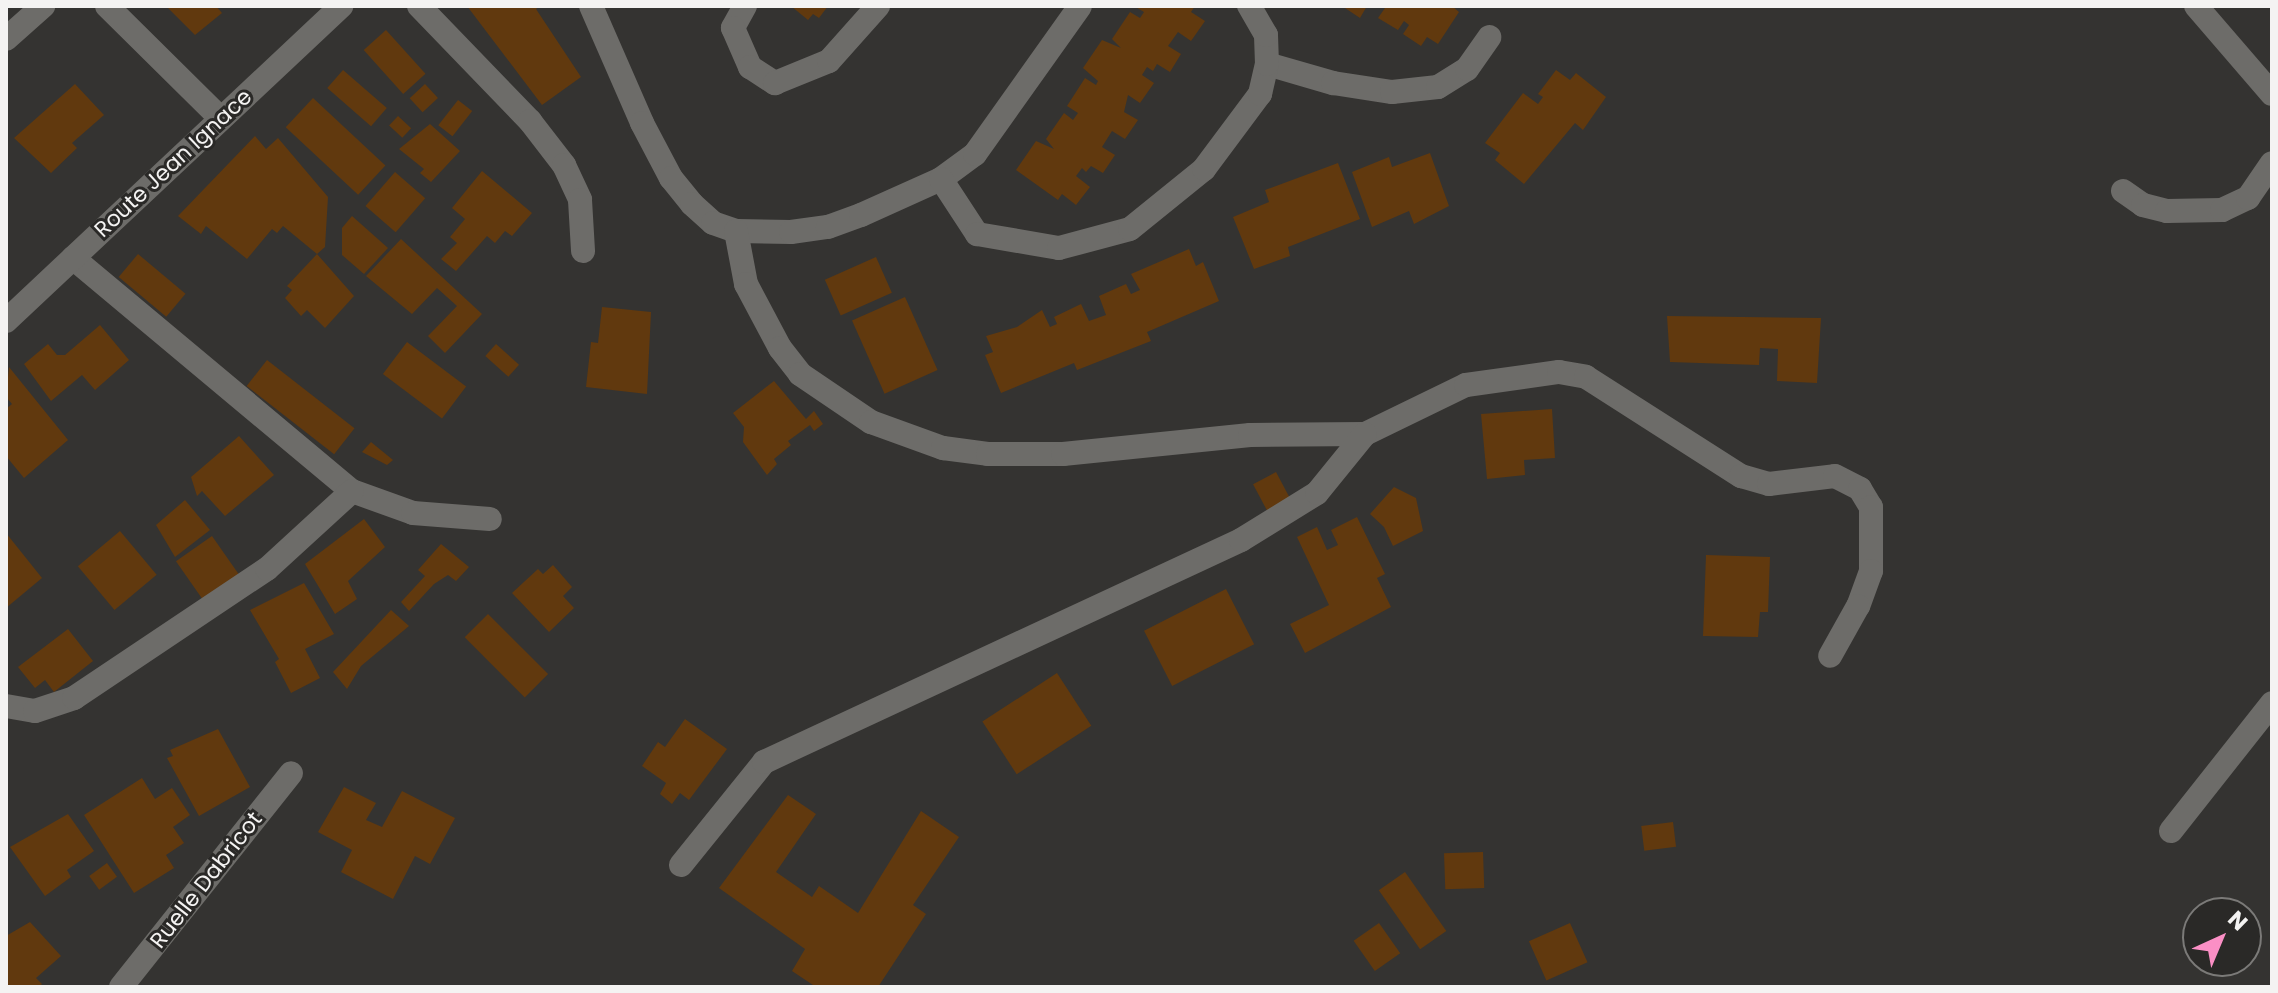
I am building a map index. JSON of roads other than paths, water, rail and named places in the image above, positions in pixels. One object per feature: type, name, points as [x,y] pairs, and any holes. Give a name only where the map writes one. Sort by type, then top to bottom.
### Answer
[{"type":"street","points":[[6,39],[43,6]]},
{"type":"street","points":[[107,6],[220,118]]},
{"type":"street","name":"Route Jean Ignace","points":[[6,321],[341,6]]},
{"type":"street","points":[[419,6],[530,121],[564,165],[580,200],[583,251]]},
{"type":"street","points":[[591,6],[671,178],[713,223],[736,231],[828,227],[941,179],[975,154],[1080,6]]},
{"type":"street","points":[[745,6],[733,28],[750,67],[775,83],[829,61],[878,6]]},
{"type":"street","points":[[941,179],[977,234],[1059,248],[1130,229],[1204,169],[1260,94],[1267,64],[1266,35],[1249,6]]},
{"type":"street","points":[[2196,6],[2272,94]]},
{"type":"street","points":[[1267,64],[1333,83],[1392,92],[1438,87],[1467,69],[1489,37]]},
{"type":"street","points":[[2123,191],[2143,205],[2167,211],[2222,210],[2248,198],[2272,163]]},
{"type":"street","points":[[736,231],[746,284],[780,348],[800,374],[903,437],[988,454],[1063,454],[1250,435],[1365,434]]},
{"type":"street","points":[[73,258],[352,491],[413,513],[490,519]]},
{"type":"street","points":[[681,865],[764,762],[1241,540],[1317,493],[1365,434],[1466,385],[1559,372],[1586,377],[1741,476],[1769,484],[1835,476],[1850,480],[1871,507],[1871,571],[1858,606],[1830,656]]},
{"type":"street","points":[[6,706],[35,711],[74,698],[267,569],[352,491]]},
{"type":"street","points":[[2171,831],[2272,703]]},
{"type":"street","name":"Ruelle Dabricot","points":[[121,987],[291,773]]}]
